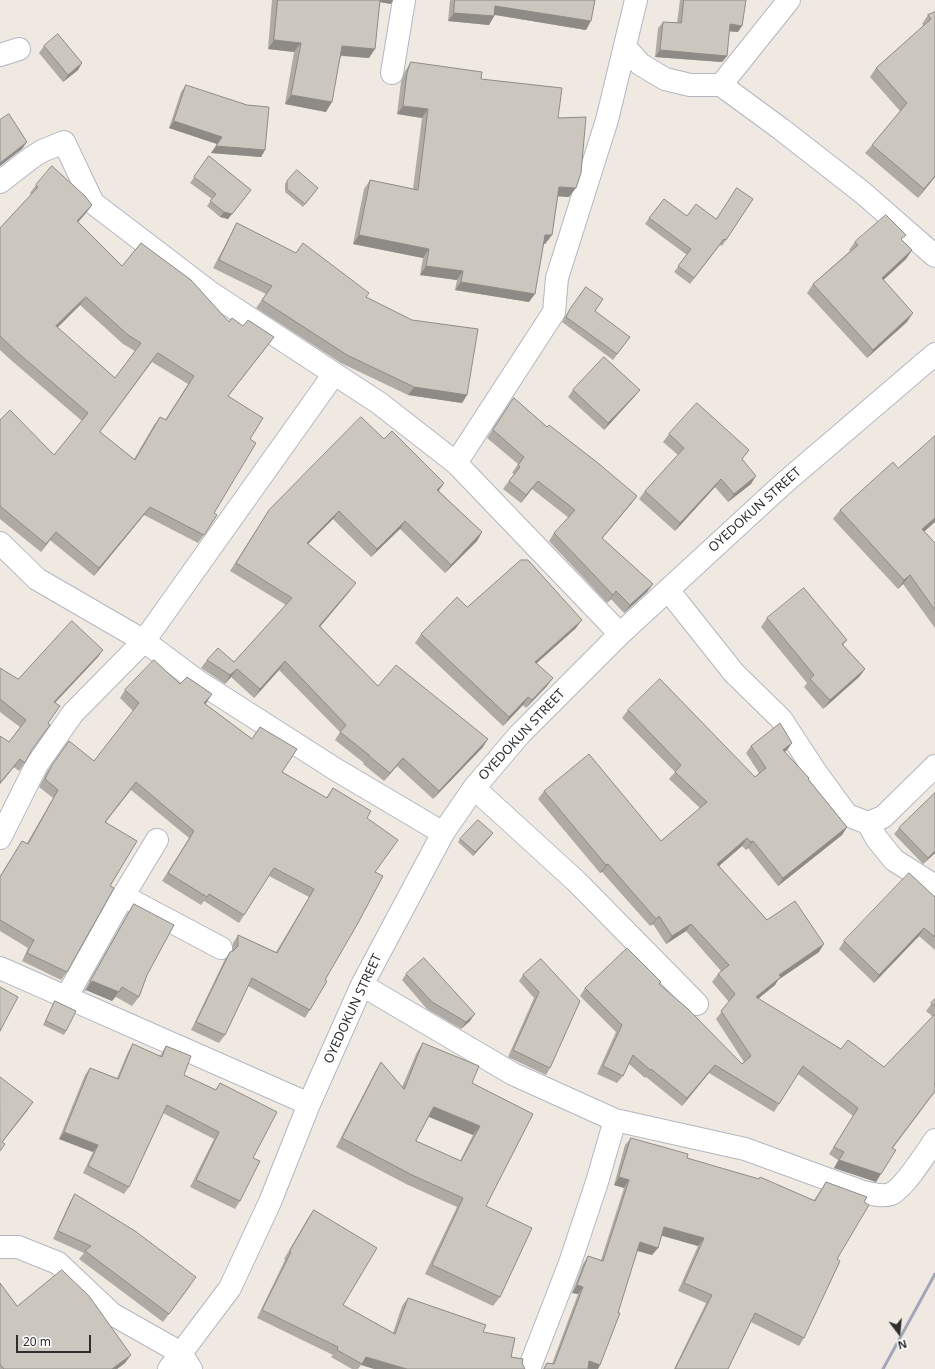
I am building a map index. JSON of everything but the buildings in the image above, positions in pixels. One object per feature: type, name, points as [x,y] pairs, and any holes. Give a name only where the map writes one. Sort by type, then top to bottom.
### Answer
[{"type":"street","points":[[392,73],[404,0]]},
{"type":"street","points":[[456,463],[554,312],[557,278],[607,120],[626,48],[636,0]]},
{"type":"street","points":[[721,85],[789,0]]},
{"type":"street","points":[[626,48],[640,64],[665,79],[690,85],[721,85],[863,192],[935,256]]},
{"type":"street","points":[[0,182],[42,151],[64,142],[93,203],[211,293],[378,403],[456,463],[620,634]]},
{"type":"street","name":"OYEDOKUN STREET","points":[[180,1364],[230,1288],[270,1202],[309,1104],[362,985],[443,833],[474,788],[520,734],[620,634],[783,484],[935,354]]},
{"type":"street","points":[[0,838],[36,766],[73,713],[144,641],[334,374]]},
{"type":"street","points":[[0,543],[37,579],[144,641],[199,682],[322,761],[443,833]]},
{"type":"street","points":[[668,590],[734,673],[781,719],[815,771],[847,815],[868,823],[877,839],[894,860],[935,886]]},
{"type":"street","points":[[868,823],[883,817],[935,766]]},
{"type":"street","points":[[474,788],[577,882],[697,1004]]},
{"type":"street","points":[[67,996],[123,896],[157,840]]},
{"type":"street","points":[[123,896],[221,948]]},
{"type":"street","points":[[0,968],[67,996],[309,1104]]},
{"type":"street","points":[[362,985],[513,1074],[615,1120],[745,1149],[863,1192],[882,1196],[892,1193],[903,1185],[935,1140]]},
{"type":"street","points":[[529,1369],[570,1263],[597,1182],[615,1120]]},
{"type":"street","points":[[0,1247],[18,1247],[58,1263],[112,1314],[180,1364]]},
{"type":"railway","points":[[883,1369],[935,1274]]}]
